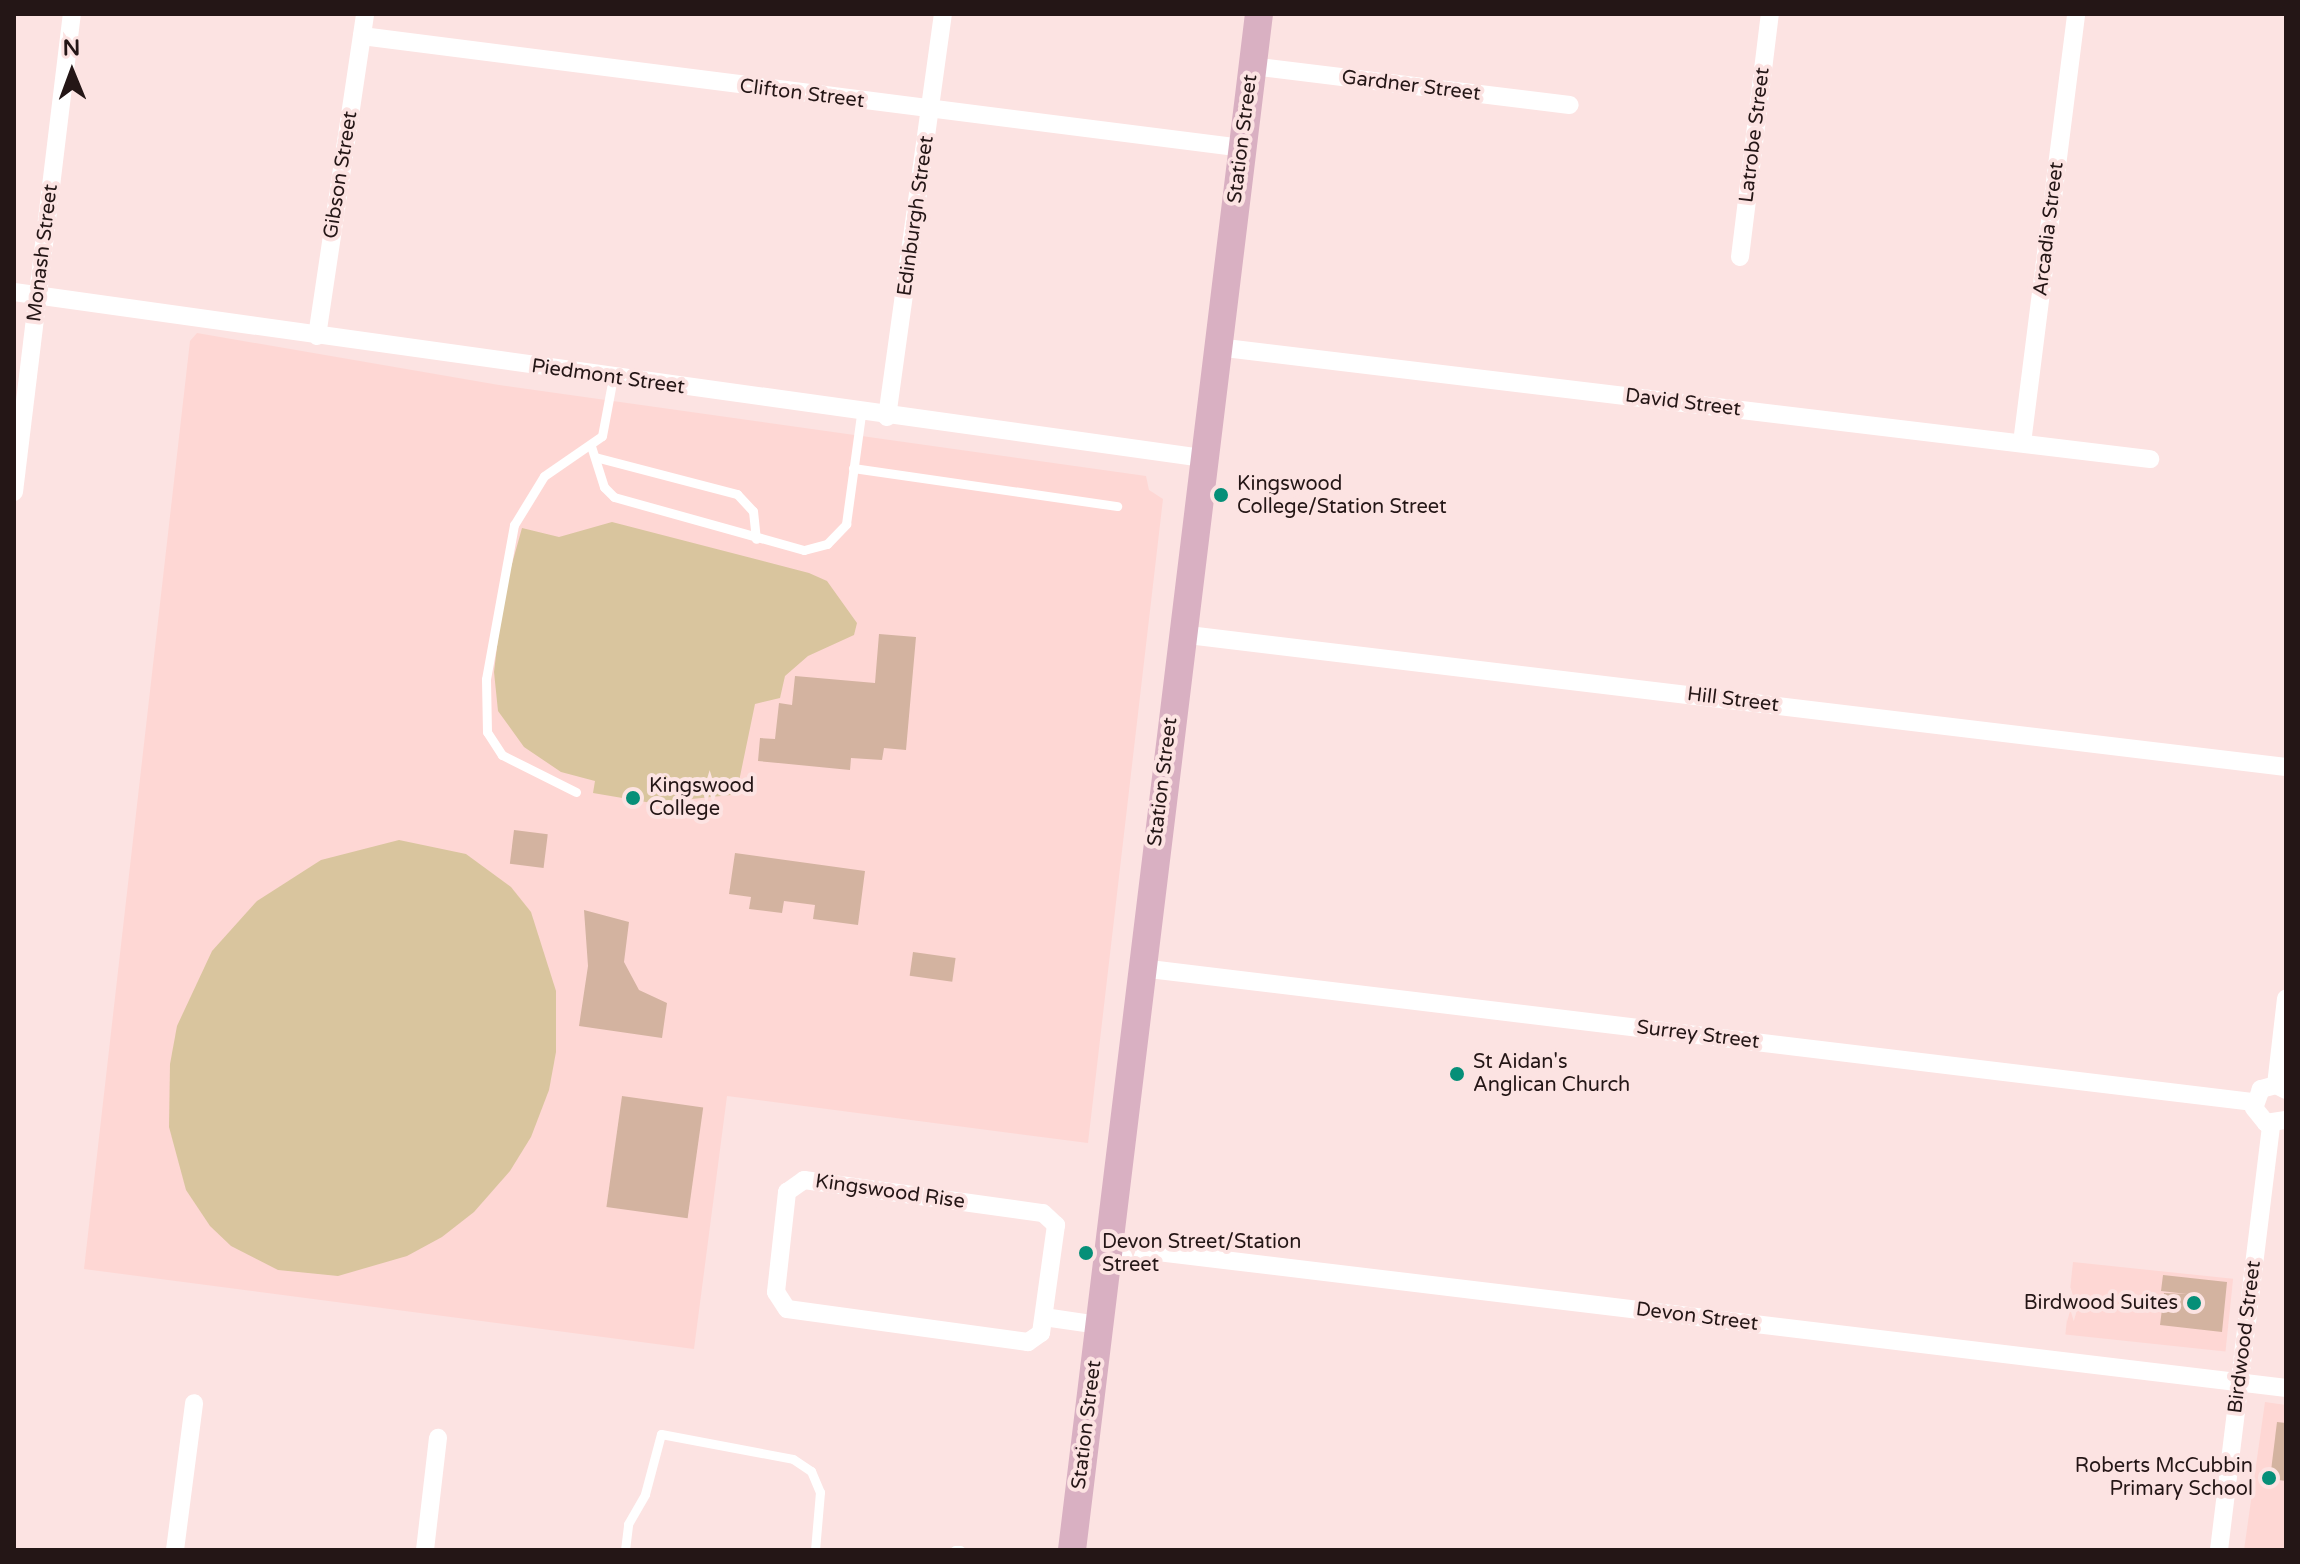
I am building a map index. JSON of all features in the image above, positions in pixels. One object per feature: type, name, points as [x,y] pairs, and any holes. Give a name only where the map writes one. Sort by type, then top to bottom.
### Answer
[{"type":"main road","name":"Station Street","points":[[1072,1550],[1180,634],[1259,14]]},
{"type":"street","name":"Monash Street","points":[[14,492],[72,14]]},
{"type":"street","name":"Gibson Street","points":[[317,336],[365,14]]},
{"type":"street","name":"Edinburgh Street","points":[[887,417],[943,14]]},
{"type":"street","name":"Latrobe Street","points":[[1740,257],[1770,14]]},
{"type":"street","name":"Arcadia Street","points":[[2022,443],[2076,14]]},
{"type":"street","name":"Clifton Street","points":[[362,36],[931,111],[1242,148]]},
{"type":"street","name":"Gardner Street","points":[[1252,66],[1570,105]]},
{"type":"street","name":"Piedmont Street","points":[[14,292],[861,414],[1203,458]]},
{"type":"street","name":"David Street","points":[[1217,347],[2150,459]]},
{"type":"street","name":"Hill Street","points":[[1180,634],[2286,767]]},
{"type":"street","name":"Surrey Street","points":[[1141,968],[2254,1102]]},
{"type":"street","points":[[2278,1122],[2256,1114],[2254,1102],[2261,1089],[2281,1087],[2286,999]]},
{"type":"street","name":"Birdwood Street","points":[[2219,1550],[2278,1122]]},
{"type":"street","name":"Kingswood Rise","points":[[804,1180],[1043,1213],[1056,1225],[1044,1317],[1041,1333],[1028,1342],[787,1309],[776,1292],[787,1192],[804,1180]]},
{"type":"street","name":"Devon Street","points":[[1108,1246],[2286,1388]]},
{"type":"street","points":[[1044,1317],[1099,1325]]},
{"type":"street","points":[[175,1550],[194,1403]]},
{"type":"street","points":[[425,1550],[438,1438]]},
{"type":"lane","points":[[576,792],[502,755],[487,732],[486,679],[514,525],[544,476],[602,436],[613,377]]},
{"type":"lane","points":[[591,446],[604,487],[614,497],[804,550],[834,539],[846,524],[861,414]]},
{"type":"lane","points":[[595,457],[737,494],[753,511],[756,539]]},
{"type":"lane","points":[[853,468],[1117,506]]},
{"type":"lane","points":[[625,1550],[628,1524],[645,1494],[661,1434],[793,1459],[811,1471],[820,1492],[815,1550]]},
{"type":"shaded area","name":"Kingswood College","points":[[197,333],[499,385],[1146,476],[1149,490],[1163,499],[1088,1143],[727,1096],[694,1349],[84,1269],[190,341]]},
{"type":"shaded area","points":[[612,522],[809,573],[827,581],[857,623],[854,635],[808,656],[785,676],[780,698],[755,704],[737,791],[731,795],[652,803],[593,793],[595,781],[561,772],[524,747],[498,711],[494,672],[503,596],[522,528],[559,537]]},
{"type":"shaded area","points":[[399,840],[466,854],[511,887],[531,912],[556,991],[556,1052],[549,1090],[531,1137],[510,1171],[474,1212],[442,1237],[407,1256],[338,1276],[278,1270],[231,1246],[210,1226],[186,1190],[169,1127],[170,1064],[177,1026],[212,951],[257,901],[321,860]]},
{"type":"shaded area","points":[[2073,1262],[2233,1279],[2225,1351],[2065,1335]]},
{"type":"shaded area","name":"Roberts McCubbin Primary School","points":[[2265,1402],[2286,1405],[2286,1550],[2244,1550]]},
{"type":"building","points":[[879,634],[916,637],[906,750],[884,748],[882,760],[851,758],[850,770],[758,761],[760,738],[775,739],[779,703],[792,705],[795,676],[875,683]]},
{"type":"building","points":[[514,830],[548,834],[544,868],[510,864]]},
{"type":"building","points":[[735,853],[865,871],[858,925],[813,919],[815,905],[784,901],[782,913],[749,909],[751,897],[729,894]]},
{"type":"building","points":[[584,910],[629,922],[624,962],[639,990],[667,1003],[662,1038],[579,1026],[588,966]]},
{"type":"building","points":[[913,952],[956,958],[952,982],[910,976]]},
{"type":"building","points":[[622,1096],[703,1107],[688,1218],[606,1207]]},
{"type":"building","points":[[2163,1275],[2227,1282],[2222,1332],[2160,1325],[2164,1293],[2187,1294],[2161,1291]]},
{"type":"building","points":[[2277,1422],[2286,1423],[2286,1481],[2270,1479]]},
{"type":"place","name":"Kingswood College/Station Street","points":[[1221,495]]},
{"type":"place","name":"Kingswood College","points":[[633,798]]},
{"type":"place","name":"St Aidan's Anglican Church","points":[[1457,1074]]},
{"type":"place","name":"Devon Street/Station Street","points":[[1086,1253]]},
{"type":"place","name":"Birdwood Suites","points":[[2194,1303]]},
{"type":"place","name":"Roberts McCubbin Primary School","points":[[2269,1478]]}]
